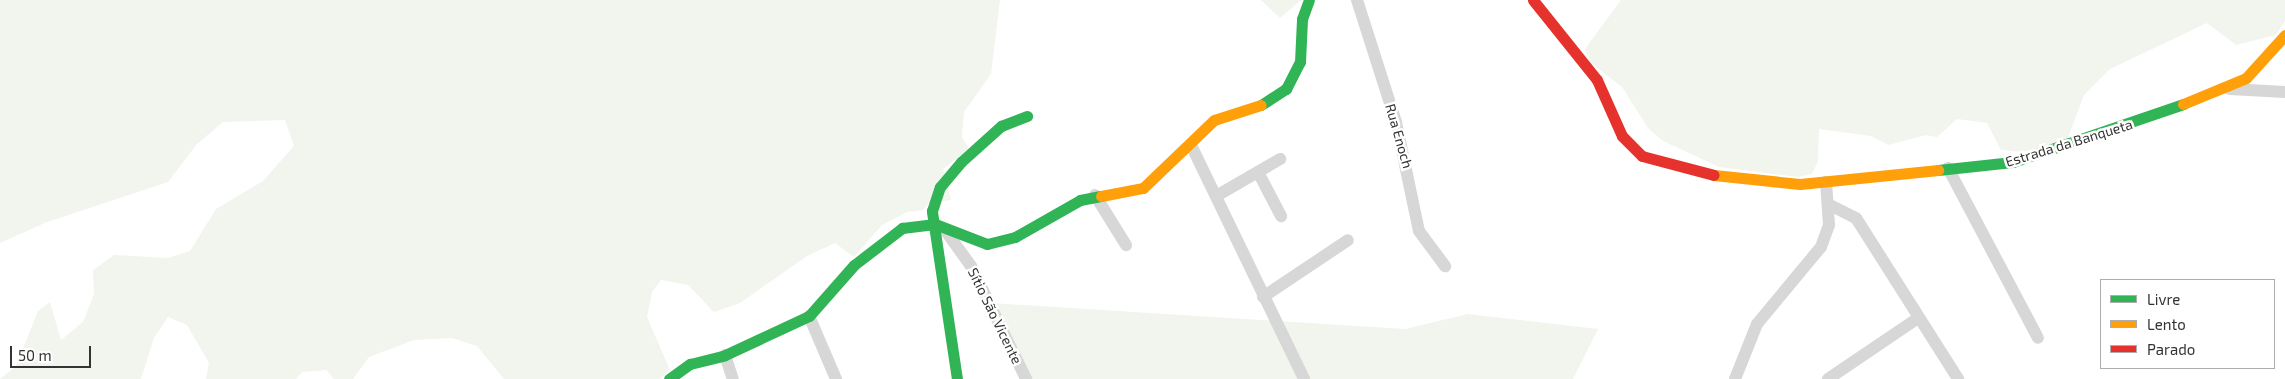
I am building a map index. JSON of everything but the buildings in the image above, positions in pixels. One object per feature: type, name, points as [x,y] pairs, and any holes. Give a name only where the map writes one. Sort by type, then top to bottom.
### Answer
[{"type":"street","points":[[669,379],[690,364],[725,355],[809,316],[854,266],[888,236],[920,223],[940,227],[987,244],[1008,240],[1095,196],[1143,188],[1191,145],[1214,120],[1263,105],[1295,78],[1302,19],[1309,0]]},
{"type":"street","name":"Rua Enoch","points":[[1357,0],[1396,122],[1419,231],[1445,266]]},
{"type":"street","name":"Estrada da Banqueta","points":[[1534,0],[1597,80],[1622,136],[1642,156],[1741,180],[1826,182],[2012,162],[2142,121],[2246,78],[2285,35]]},
{"type":"street","points":[[2218,90],[2262,88],[2285,92]]},
{"type":"street","points":[[957,379],[940,227],[932,211],[940,187],[961,162],[1000,126],[1026,116]]},
{"type":"street","points":[[1191,145],[1218,195],[1263,297],[1304,379]]},
{"type":"street","points":[[1218,195],[1280,159]]},
{"type":"street","points":[[1948,168],[2038,338]]},
{"type":"street","points":[[1258,172],[1282,216]]},
{"type":"street","points":[[1736,379],[1757,324],[1821,247],[1830,205],[1826,182]]},
{"type":"street","points":[[1095,196],[1126,245]]},
{"type":"street","points":[[1830,205],[1856,218],[1958,379]]},
{"type":"street","name":"Sítio São Vicente","points":[[940,227],[971,266],[1026,379]]},
{"type":"street","points":[[1263,297],[1348,240]]},
{"type":"street","points":[[809,316],[836,379]]},
{"type":"street","points":[[1828,379],[1918,318]]},
{"type":"street","points":[[725,355],[733,379]]},
{"type":"shaded area","points":[[0,0],[1000,0],[991,74],[964,112],[962,137],[969,149],[943,169],[951,200],[929,203],[923,210],[907,212],[882,225],[854,257],[835,243],[807,256],[740,303],[714,312],[688,285],[661,280],[652,292],[647,317],[670,370],[660,379],[504,379],[477,346],[452,338],[414,340],[369,357],[353,379],[334,379],[326,370],[302,372],[296,379],[206,379],[209,363],[187,325],[168,317],[154,338],[141,379],[0,379],[16,366],[38,311],[50,302],[61,340],[83,322],[94,294],[93,270],[114,255],[168,258],[190,251],[216,209],[263,181],[294,146],[285,120],[223,122],[197,144],[168,182],[47,222],[0,243]]},
{"type":"shaded area","points":[[1261,0],[1301,0],[1280,18]]},
{"type":"shaded area","points":[[1621,0],[2285,0],[2285,21],[2276,35],[2236,45],[2207,23],[2110,69],[2084,95],[2066,143],[2021,152],[2001,150],[1987,123],[1957,119],[1937,137],[1926,135],[1888,145],[1871,136],[1819,129],[1818,161],[1812,174],[1798,177],[1719,167],[1663,141],[1648,128],[1622,87],[1591,63],[1585,49]]},
{"type":"shaded area","points":[[991,303],[1405,329],[1468,314],[1598,329],[1573,379],[1026,379]]},
{"type":"traffic: fast","points":[[1261,105],[1286,89],[1300,62],[1302,19],[1309,0]]},
{"type":"traffic: fast","points":[[1938,170],[2013,162],[2183,104]]},
{"type":"traffic: fast","points":[[957,379],[932,211],[940,187],[961,162],[1001,126],[1027,116]]},
{"type":"traffic: fast","points":[[669,379],[690,364],[725,355],[809,316],[854,265],[902,228],[935,224],[987,244],[1015,237],[1080,200],[1101,196]]},
{"type":"traffic: slow","points":[[2183,104],[2246,78],[2285,35]]},
{"type":"traffic: slow","points":[[1101,196],[1143,188],[1214,120],[1261,105]]},
{"type":"traffic: slow","points":[[1714,175],[1800,184],[1938,170]]},
{"type":"traffic: jam","points":[[1533,0],[1597,80],[1622,136],[1642,156],[1714,175]]}]
